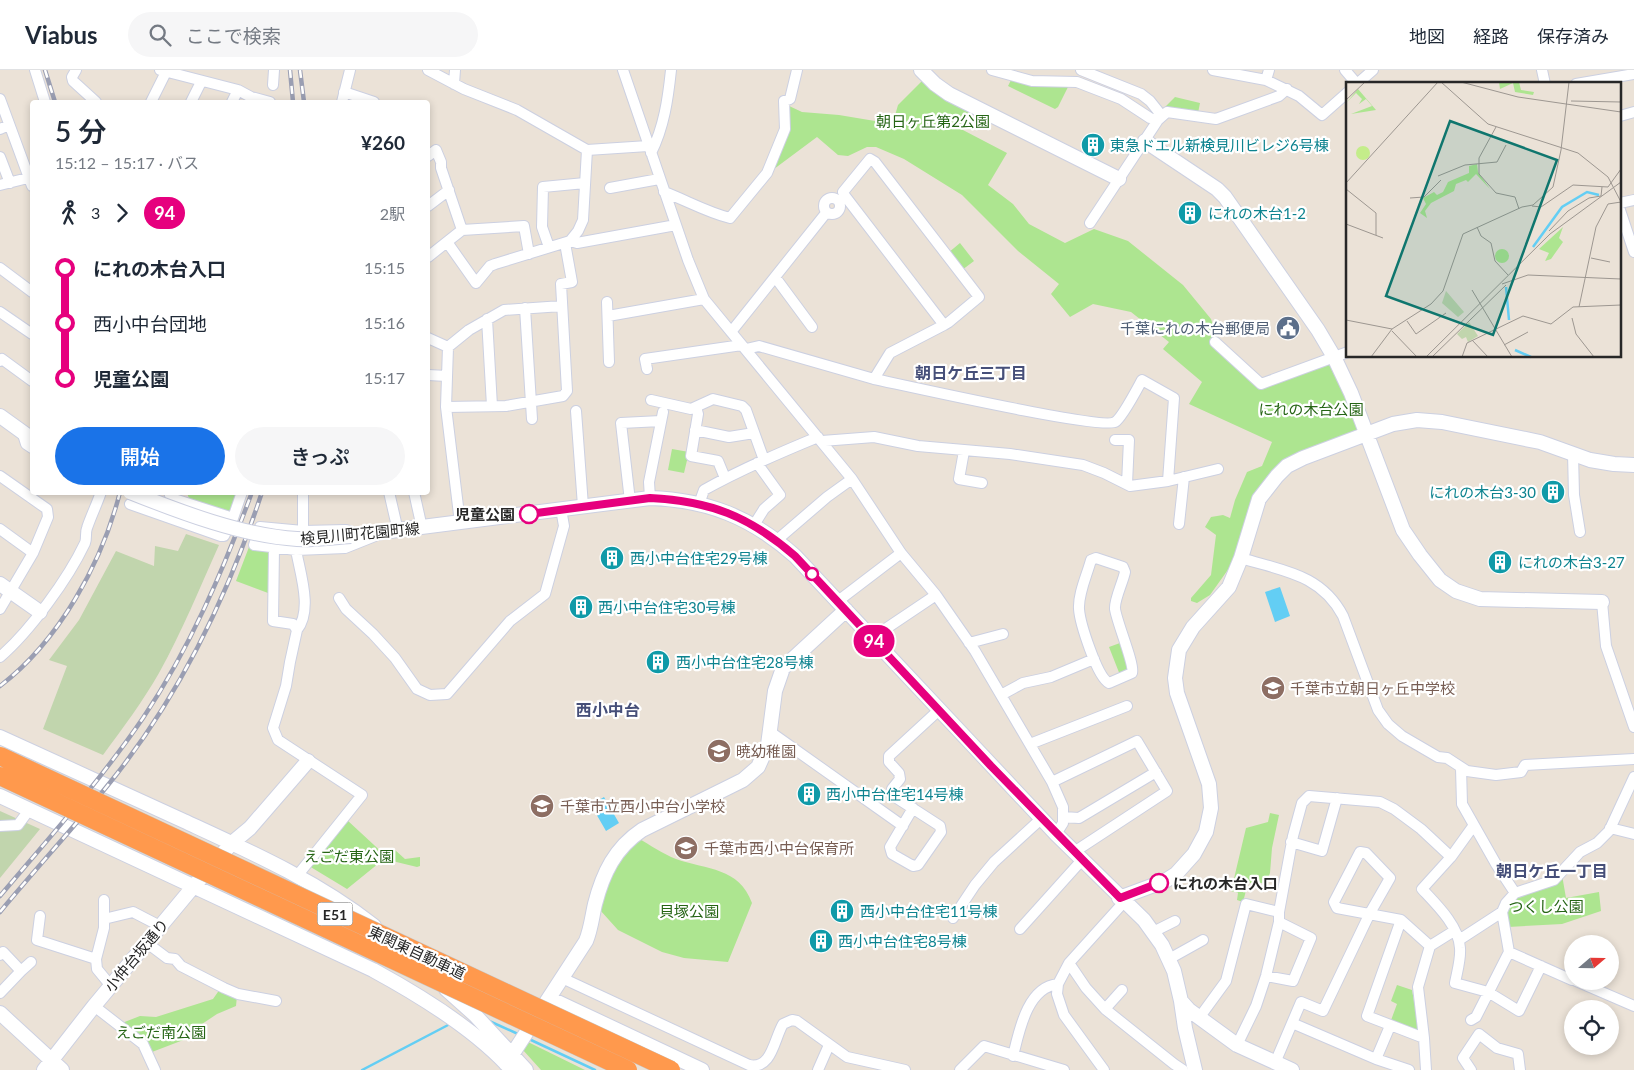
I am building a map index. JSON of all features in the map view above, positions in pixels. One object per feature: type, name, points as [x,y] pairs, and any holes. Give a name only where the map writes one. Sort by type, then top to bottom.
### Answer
[{"type":"highway","name":"東関東自動車道","points":[[0,756],[671,1070]]},
{"type":"highway","name":"東関東自動車道","points":[[0,776],[628,1070]]},
{"type":"street","points":[[35,70],[44,100]]},
{"type":"street","points":[[76,70],[72,77],[73,81],[94,100]]},
{"type":"street","points":[[273,85],[274,70]]},
{"type":"street","points":[[350,70],[343,97],[362,100]]},
{"type":"street","points":[[428,70],[487,99],[517,110],[587,150],[649,150]]},
{"type":"street","points":[[454,84],[455,70]]},
{"type":"street","points":[[622,70],[688,260],[704,299],[852,479],[901,553],[936,594],[969,643],[1052,782],[1063,806],[1063,822],[1056,834]]},
{"type":"street","points":[[649,150],[658,139],[668,100],[671,70]]},
{"type":"street","points":[[664,192],[692,202],[706,211],[730,218],[767,173],[785,129],[784,101],[790,99],[798,70]]},
{"type":"street","points":[[920,70],[949,94],[1119,180]]},
{"type":"street","points":[[992,70],[1032,81],[1077,82],[1121,99],[1150,118],[1160,118]]},
{"type":"street","points":[[1081,70],[1141,94],[1150,101],[1160,118]]},
{"type":"street","points":[[1213,70],[1267,75],[1299,96],[1322,115],[1346,94]]},
{"type":"street","points":[[1345,70],[1355,82]]},
{"type":"street","points":[[1359,82],[1373,70]]},
{"type":"street","points":[[152,100],[163,71],[238,90],[251,97],[262,100]]},
{"type":"street","points":[[1585,82],[1634,74]]},
{"type":"street","points":[[192,100],[201,82]]},
{"type":"street","points":[[1090,223],[1160,118],[1167,112],[1172,111],[1216,119],[1279,96],[1288,89]]},
{"type":"street","points":[[233,100],[238,90]]},
{"type":"street","points":[[0,99],[5,127],[30,178]]},
{"type":"street","points":[[1145,141],[1217,189],[1225,197],[1307,314],[1334,357],[1352,393],[1403,530],[1432,571],[1449,587],[1480,599],[1602,602],[1606,646],[1634,727]]},
{"type":"street","points":[[430,154],[436,150],[462,230]]},
{"type":"street","points":[[446,407],[506,406],[563,396],[567,390],[561,284],[572,282],[568,242],[578,231],[583,220],[587,150]]},
{"type":"street","points":[[0,157],[5,184],[30,180]]},
{"type":"street","points":[[842,199],[844,192],[870,159],[875,162],[979,297],[944,325],[890,354],[874,379]]},
{"type":"street","points":[[610,188],[659,179]]},
{"type":"street","points":[[549,248],[542,227],[543,187],[585,183]]},
{"type":"street","points":[[430,204],[449,190]]},
{"type":"street","points":[[731,332],[826,213],[824,207],[826,200],[832,198],[842,199],[944,325]]},
{"type":"street","points":[[1622,216],[1634,252]]},
{"type":"street","points":[[447,242],[476,283],[490,266],[568,242],[577,243],[676,225]]},
{"type":"street","points":[[430,255],[462,230],[524,226],[529,254]]},
{"type":"street","points":[[0,268],[30,290]]},
{"type":"street","points":[[776,277],[812,326]]},
{"type":"street","points":[[608,316],[704,299]]},
{"type":"street","points":[[607,302],[608,362]]},
{"type":"street","points":[[460,523],[446,407],[448,347],[469,330],[504,310],[562,306]]},
{"type":"street","points":[[525,308],[532,419]]},
{"type":"street","points":[[0,312],[30,333]]},
{"type":"street","points":[[487,319],[492,406]]},
{"type":"street","points":[[430,339],[448,347]]},
{"type":"street","points":[[1215,342],[1261,384],[1346,353]]},
{"type":"street","points":[[646,369],[645,359],[759,346],[874,379],[1088,422],[1109,423],[1117,420],[1142,380],[1174,398],[1168,481]]},
{"type":"street","points":[[1,360],[30,380]]},
{"type":"street","points":[[430,375],[447,376]]},
{"type":"street","points":[[651,400],[691,409],[713,400],[742,406],[746,410],[754,433],[760,461],[780,495],[764,509],[754,525]]},
{"type":"street","points":[[696,407],[698,414],[691,456],[718,461],[725,478]]},
{"type":"street","points":[[576,411],[583,506]]},
{"type":"street","points":[[0,416],[29,435],[26,444],[30,447]]},
{"type":"street","points":[[630,501],[620,423],[662,416],[649,482],[650,498]]},
{"type":"street","points":[[1104,1070],[1064,1015],[1057,994],[1058,984],[1069,963],[1122,900],[1165,881],[1176,874],[1194,854],[1206,832],[1211,808],[1209,784],[1177,693],[1176,663],[1179,650],[1193,627],[1229,587],[1241,558],[1259,499],[1276,476],[1287,466],[1303,458],[1393,424],[1426,420],[1540,442],[1590,460],[1614,464],[1634,464]]},
{"type":"street","points":[[695,430],[729,437],[754,433]]},
{"type":"street","points":[[699,504],[704,490],[725,478],[760,461],[820,439],[874,437],[918,446],[1010,454],[1082,465],[1130,486],[1168,481],[1218,469]]},
{"type":"street","points":[[1115,440],[1129,440],[1127,484]]},
{"type":"street","points":[[964,451],[959,479],[982,483]]},
{"type":"street","points":[[1573,454],[1574,494],[1580,532]]},
{"type":"street","points":[[0,476],[47,509],[48,517],[34,553],[6,588],[0,608]]},
{"type":"street","points":[[1180,524],[1184,477]]},
{"type":"street","points":[[777,540],[827,497],[852,479]]},
{"type":"street","points":[[0,657],[40,612],[64,578],[86,541],[86,530],[101,495]]},
{"type":"street","points":[[170,495],[172,498],[233,518]]},
{"type":"street","points":[[130,498],[224,536],[241,495]]},
{"type":"street","points":[[303,495],[303,531]]},
{"type":"street","points":[[390,495],[398,531]]},
{"type":"street","points":[[415,495],[422,528]]},
{"type":"street","name":"検見川町花園町線","points":[[130,498],[256,533],[298,539],[381,534],[495,517],[650,498],[677,500],[715,508],[754,525],[777,540],[795,556],[1056,834],[1144,920],[1162,945],[1174,971],[1195,1070]]},
{"type":"street","points":[[339,598],[346,609],[389,652],[417,689],[430,695],[447,694],[510,621],[545,594],[564,526],[561,509]]},
{"type":"street","points":[[354,536],[346,530],[303,531],[260,527],[254,545],[296,550],[345,548],[381,534]]},
{"type":"street","points":[[0,529],[34,553]]},
{"type":"street","points":[[274,548],[273,621],[293,624],[297,630]]},
{"type":"street","points":[[296,550],[305,589],[303,623],[297,630],[286,686],[273,728],[278,740],[362,795],[296,876]]},
{"type":"street","points":[[508,1065],[586,941],[591,930],[602,878],[612,858],[622,846],[642,830],[731,786],[754,771],[768,745],[775,691],[783,668],[842,606],[901,553]]},
{"type":"street","points":[[1096,558],[1124,567],[1125,572],[1115,607],[1134,669],[1132,673],[1109,683],[1104,681],[1094,659],[1082,626],[1079,609],[1091,560],[1096,558]]},
{"type":"street","points":[[1241,558],[1301,576],[1325,591],[1344,616],[1378,710],[1388,724],[1402,736],[1438,757],[1447,758],[1467,771],[1496,775],[1520,772],[1525,765],[1634,760]]},
{"type":"street","points":[[6,588],[40,612]]},
{"type":"street","points":[[872,638],[936,594]]},
{"type":"street","points":[[969,643],[1003,634]]},
{"type":"street","points":[[1001,695],[1023,683],[1052,677],[1094,659]]},
{"type":"street","points":[[1030,744],[1127,706]]},
{"type":"street","points":[[914,808],[890,847],[892,854],[913,866],[918,864],[941,832],[940,826],[914,808],[892,794],[892,789],[900,779],[899,773],[889,762],[889,756],[939,710]]},
{"type":"street","points":[[769,730],[903,826]]},
{"type":"street","points":[[0,737],[232,843],[296,876],[353,910],[408,952],[474,1015],[508,1065]]},
{"type":"street","points":[[1020,929],[1078,856],[1168,791],[1137,741],[1052,782]]},
{"type":"street","name":"小仲台坂通り","points":[[53,1067],[94,1006],[160,926],[232,843],[250,828],[308,761]]},
{"type":"street","points":[[1462,768],[1462,804],[1515,893]]},
{"type":"street","points":[[1063,817],[1079,818],[1156,772]]},
{"type":"street","points":[[1471,1020],[1476,1016],[1509,952],[1502,912],[1506,903],[1515,893],[1554,880],[1580,852],[1596,843],[1610,828],[1634,777]]},
{"type":"street","points":[[0,796],[372,970],[406,988],[461,1026],[508,1065],[526,1070]]},
{"type":"street","points":[[1237,1045],[1256,1006],[1266,976],[1279,917],[1291,842],[1302,803],[1309,796],[1380,802],[1394,809],[1421,829],[1451,857]]},
{"type":"street","points":[[1291,842],[1322,850],[1337,798]]},
{"type":"street","points":[[0,826],[18,825],[29,810]]},
{"type":"street","points":[[953,918],[975,885],[994,862],[1042,818]]},
{"type":"street","points":[[1474,824],[1451,857],[1422,889],[1444,912],[1457,936],[1461,949],[1455,983],[1488,992],[1519,1011],[1541,966]]},
{"type":"street","points":[[1610,828],[1634,834]]},
{"type":"street","points":[[1275,1063],[1301,1002],[1323,1011],[1370,913],[1390,878],[1366,853],[1360,852],[1334,902],[1337,908],[1370,913],[1400,920],[1430,946]]},
{"type":"street","points":[[104,900],[104,919],[96,958],[96,969],[111,986]]},
{"type":"street","points":[[1199,1018],[1226,981],[1246,904],[1279,917],[1311,938],[1293,981],[1266,976]]},
{"type":"street","points":[[104,919],[133,912],[160,926]]},
{"type":"street","points":[[1430,946],[1457,936],[1502,912]]},
{"type":"street","points":[[40,916],[36,940],[96,958]]},
{"type":"street","points":[[1400,920],[1367,1016],[1424,1038]]},
{"type":"street","points":[[1153,932],[1175,921]]},
{"type":"street","points":[[1169,959],[1203,940]]},
{"type":"street","points":[[147,943],[167,958],[175,959],[181,966],[224,988],[238,994],[276,1001]]},
{"type":"street","points":[[1426,1070],[1418,987],[1430,946]]},
{"type":"street","points":[[0,954],[3,952],[21,971]]},
{"type":"street","points":[[1509,952],[1564,976]]},
{"type":"street","points":[[0,993],[31,962]]},
{"type":"street","points":[[1069,963],[1086,988],[1105,1009],[1183,1070]]},
{"type":"street","points":[[562,978],[749,1065],[758,1066],[767,1061],[781,1028],[788,1021],[797,1021],[848,1058],[905,1070]]},
{"type":"street","points":[[1012,1056],[1028,1007],[1045,988],[1058,984]]},
{"type":"street","points":[[1105,1009],[1122,990]]},
{"type":"street","points":[[1597,990],[1634,1006]]},
{"type":"street","points":[[549,998],[702,1070]]},
{"type":"street","points":[[1181,1001],[1199,1018],[1237,1045],[1292,1070]]},
{"type":"street","points":[[94,1006],[143,1044],[155,1070]]},
{"type":"street","points":[[0,1013],[53,1067]]},
{"type":"street","points":[[1292,1023],[1409,1070]]},
{"type":"street","points":[[1376,1058],[1390,1026]]},
{"type":"street","points":[[1471,1070],[1463,1058],[1479,1034],[1498,1048],[1518,1054],[1520,1070]]},
{"type":"street","points":[[818,1070],[828,1045]]},
{"type":"street","points":[[960,1070],[984,1046],[1012,1056],[1064,1070]]},
{"type":"green space","points":[[923,80],[969,111],[961,129],[1007,153],[988,185],[1013,204],[1029,224],[1065,243],[1094,229],[1128,241],[1183,285],[1211,319],[1216,334],[1215,342],[1261,388],[1326,364],[1335,365],[1359,426],[1357,432],[1274,472],[1232,564],[1210,595],[1197,603],[1191,601],[1191,598],[1211,575],[1216,535],[1205,527],[1211,517],[1223,515],[1230,518],[1235,500],[1247,472],[1262,466],[1272,442],[1189,404],[1202,382],[1163,349],[1169,342],[1131,312],[1093,304],[1070,317],[1051,294],[1059,284],[1018,251],[962,195],[904,159],[876,147],[867,147],[848,156],[838,155],[817,137],[770,172],[787,105],[802,112],[839,115],[881,122],[894,119],[898,105]]},
{"type":"green space","points":[[1011,80],[1069,85],[1058,107],[1055,109],[1008,86]]},
{"type":"green space","points":[[1175,97],[1200,103],[1198,113],[1164,108]]},
{"type":"green space","points":[[960,243],[974,261],[962,270],[948,253]]},
{"type":"green space","points":[[672,449],[689,452],[684,473],[668,470]]},
{"type":"green space","points":[[188,495],[236,495],[230,511],[224,513],[190,501]]},
{"type":"green space","points":[[186,534],[219,545],[183,626],[159,673],[118,735],[103,755],[43,729],[67,666],[49,660],[79,620],[116,551],[154,566],[155,546],[178,551]]},
{"type":"green space","points":[[249,547],[266,550],[269,553],[268,593],[236,581]]},
{"type":"green space","points":[[1120,643],[1130,668],[1120,675],[1109,647]]},
{"type":"green space","points":[[0,811],[40,829],[0,878]]},
{"type":"green space","points":[[1270,813],[1279,815],[1272,848],[1270,873],[1266,883],[1248,883],[1243,902],[1237,900],[1238,893],[1231,891],[1246,828],[1268,822]]},
{"type":"green space","name":"えごだ東公園","points":[[347,820],[387,857],[395,850],[405,859],[420,857],[420,866],[417,867],[384,859],[347,889],[309,866]]},
{"type":"green space","name":"貝塚公園","points":[[638,838],[676,859],[710,868],[730,876],[739,882],[746,891],[752,903],[728,962],[684,958],[662,952],[618,930],[600,910],[602,898],[616,863]]},
{"type":"green space","name":"つくし公園","points":[[1562,875],[1566,898],[1599,892],[1601,911],[1562,924],[1508,927],[1505,911],[1515,896]]},
{"type":"green space","points":[[1397,985],[1412,990],[1419,1029],[1417,1032],[1390,1023],[1397,1004],[1391,1001]]},
{"type":"green space","name":"えごだ南公園","points":[[220,989],[237,996],[236,1006],[217,1014],[202,1024],[186,1039],[152,1052],[122,1023],[140,1016],[156,1017],[213,999]]},
{"type":"green space","points":[[528,1042],[585,1070],[541,1070],[523,1050]]},
{"type":"water","points":[[1280,587],[1290,616],[1275,622],[1265,592]]},
{"type":"water","points":[[604,797],[619,823],[606,831],[591,805]]},
{"type":"waterway","points":[[487,1020],[518,1034]]},
{"type":"waterway","points":[[362,1070],[450,1024]]},
{"type":"waterway","points":[[531,1040],[595,1070]]},
{"type":"railway","points":[[45,70],[54,100]]},
{"type":"railway","points":[[290,70],[293,100]]},
{"type":"railway","points":[[300,70],[304,100]]},
{"type":"railway","points":[[0,686],[41,647],[75,599],[90,573],[102,546],[119,495]]},
{"type":"railway","points":[[0,896],[74,809],[127,741],[160,691],[190,637],[217,580],[251,495]]},
{"type":"railway","points":[[0,912],[88,810],[140,743],[162,710],[182,676],[218,604],[249,530],[261,495]]},
{"type":"bus line","name":"94","points":[[529,514],[650,498],[677,500],[715,508],[758,527],[795,556],[991,766],[1120,898],[1159,883]]},
{"type":"place","name":"東急ドエル新検見川ビレジ6号棟","points":[[1093,145]]},
{"type":"place","name":"にれの木台1-2","points":[[1190,213]]},
{"type":"place","name":"千葉にれの木台郵便局","points":[[1288,328]]},
{"type":"place","name":"にれの木台3-30","points":[[1553,492]]},
{"type":"place","name":"児童公園","points":[[529,514]]},
{"type":"place","name":"西小中台住宅29号棟","points":[[612,558]]},
{"type":"place","name":"にれの木台3-27","points":[[1500,562]]},
{"type":"place","name":"西小中台住宅30号棟","points":[[581,607]]},
{"type":"place","name":"西小中台住宅28号棟","points":[[658,662]]},
{"type":"place","name":"千葉市立朝日ヶ丘中学校","points":[[1273,688]]},
{"type":"place","name":"暁幼稚園","points":[[719,751]]},
{"type":"place","name":"西小中台住宅14号棟","points":[[809,794]]},
{"type":"place","name":"千葉市立西小中台小学校","points":[[542,806]]},
{"type":"place","name":"千葉市西小中台保育所","points":[[686,848]]},
{"type":"place","name":"にれの木台入口","points":[[1159,883]]},
{"type":"place","name":"西小中台住宅11号棟","points":[[842,911]]},
{"type":"place","name":"西小中台住宅8号棟","points":[[821,941]]},
{"type":"district","name":"朝日ケ丘三丁目","points":[[971,372]]},
{"type":"district","name":"西小中台","points":[[608,709]]},
{"type":"district","name":"朝日ケ丘一丁目","points":[[1552,870]]},
{"type":"park label","name":"朝日ヶ丘第2公園","points":[[933,121]]},
{"type":"park label","name":"にれの木台公園","points":[[1311,409]]}]
